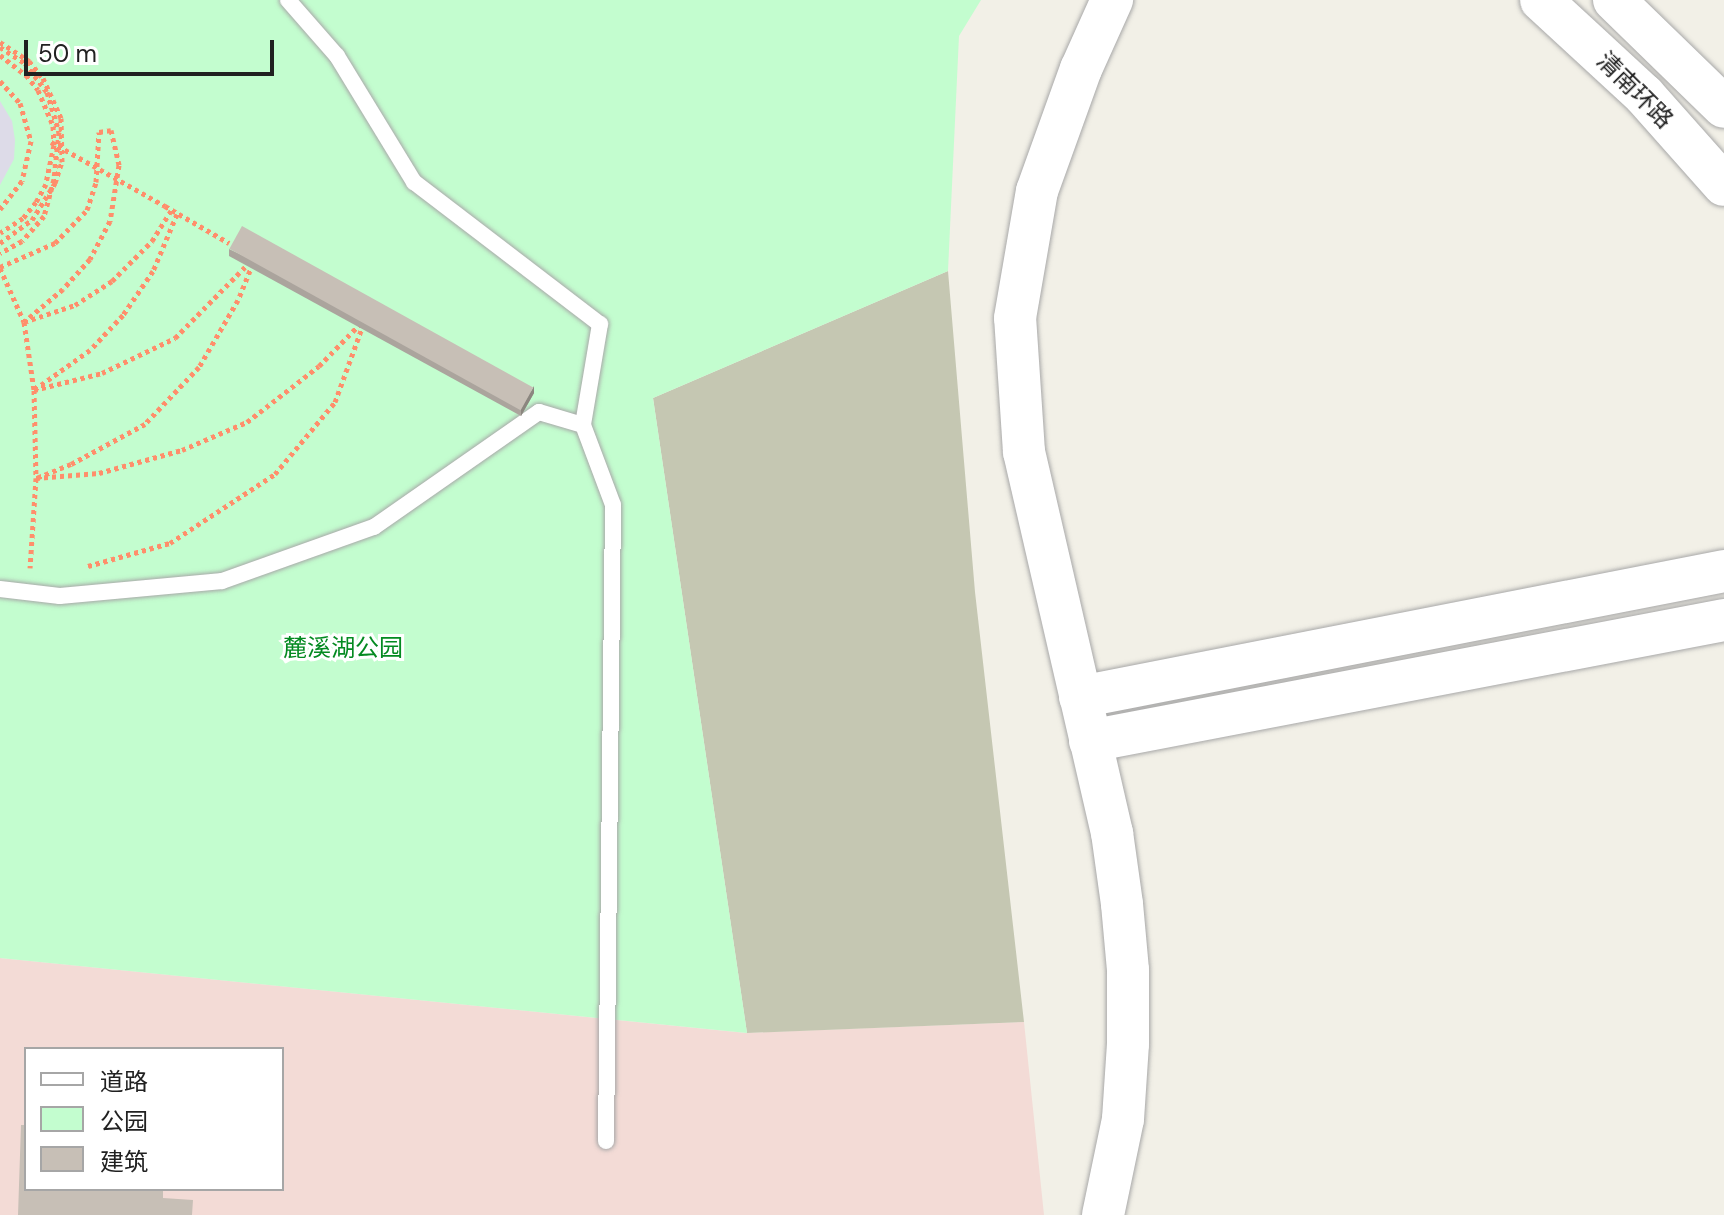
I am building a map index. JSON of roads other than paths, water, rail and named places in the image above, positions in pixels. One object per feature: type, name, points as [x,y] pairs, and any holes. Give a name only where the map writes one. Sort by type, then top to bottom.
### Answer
[{"type":"street","points":[[1103,1215],[1123,1119],[1128,970],[1112,833],[1024,452],[1015,318],[1037,191],[1081,69],[1112,0]]},
{"type":"street","name":"清南环路","points":[[1541,0],[1644,95],[1724,185]]},
{"type":"street","points":[[1614,0],[1724,107]]},
{"type":"street","points":[[1080,697],[1724,571]]},
{"type":"street","points":[[1090,741],[1724,620]]},
{"type":"lane","points":[[288,0],[337,56],[414,182],[600,324],[583,425],[613,505],[606,1141]]},
{"type":"lane","points":[[0,589],[60,596],[222,581],[374,527],[539,412],[583,425]]},
{"type":"park label","name":"麓溪湖公园","points":[[343,648]]}]
